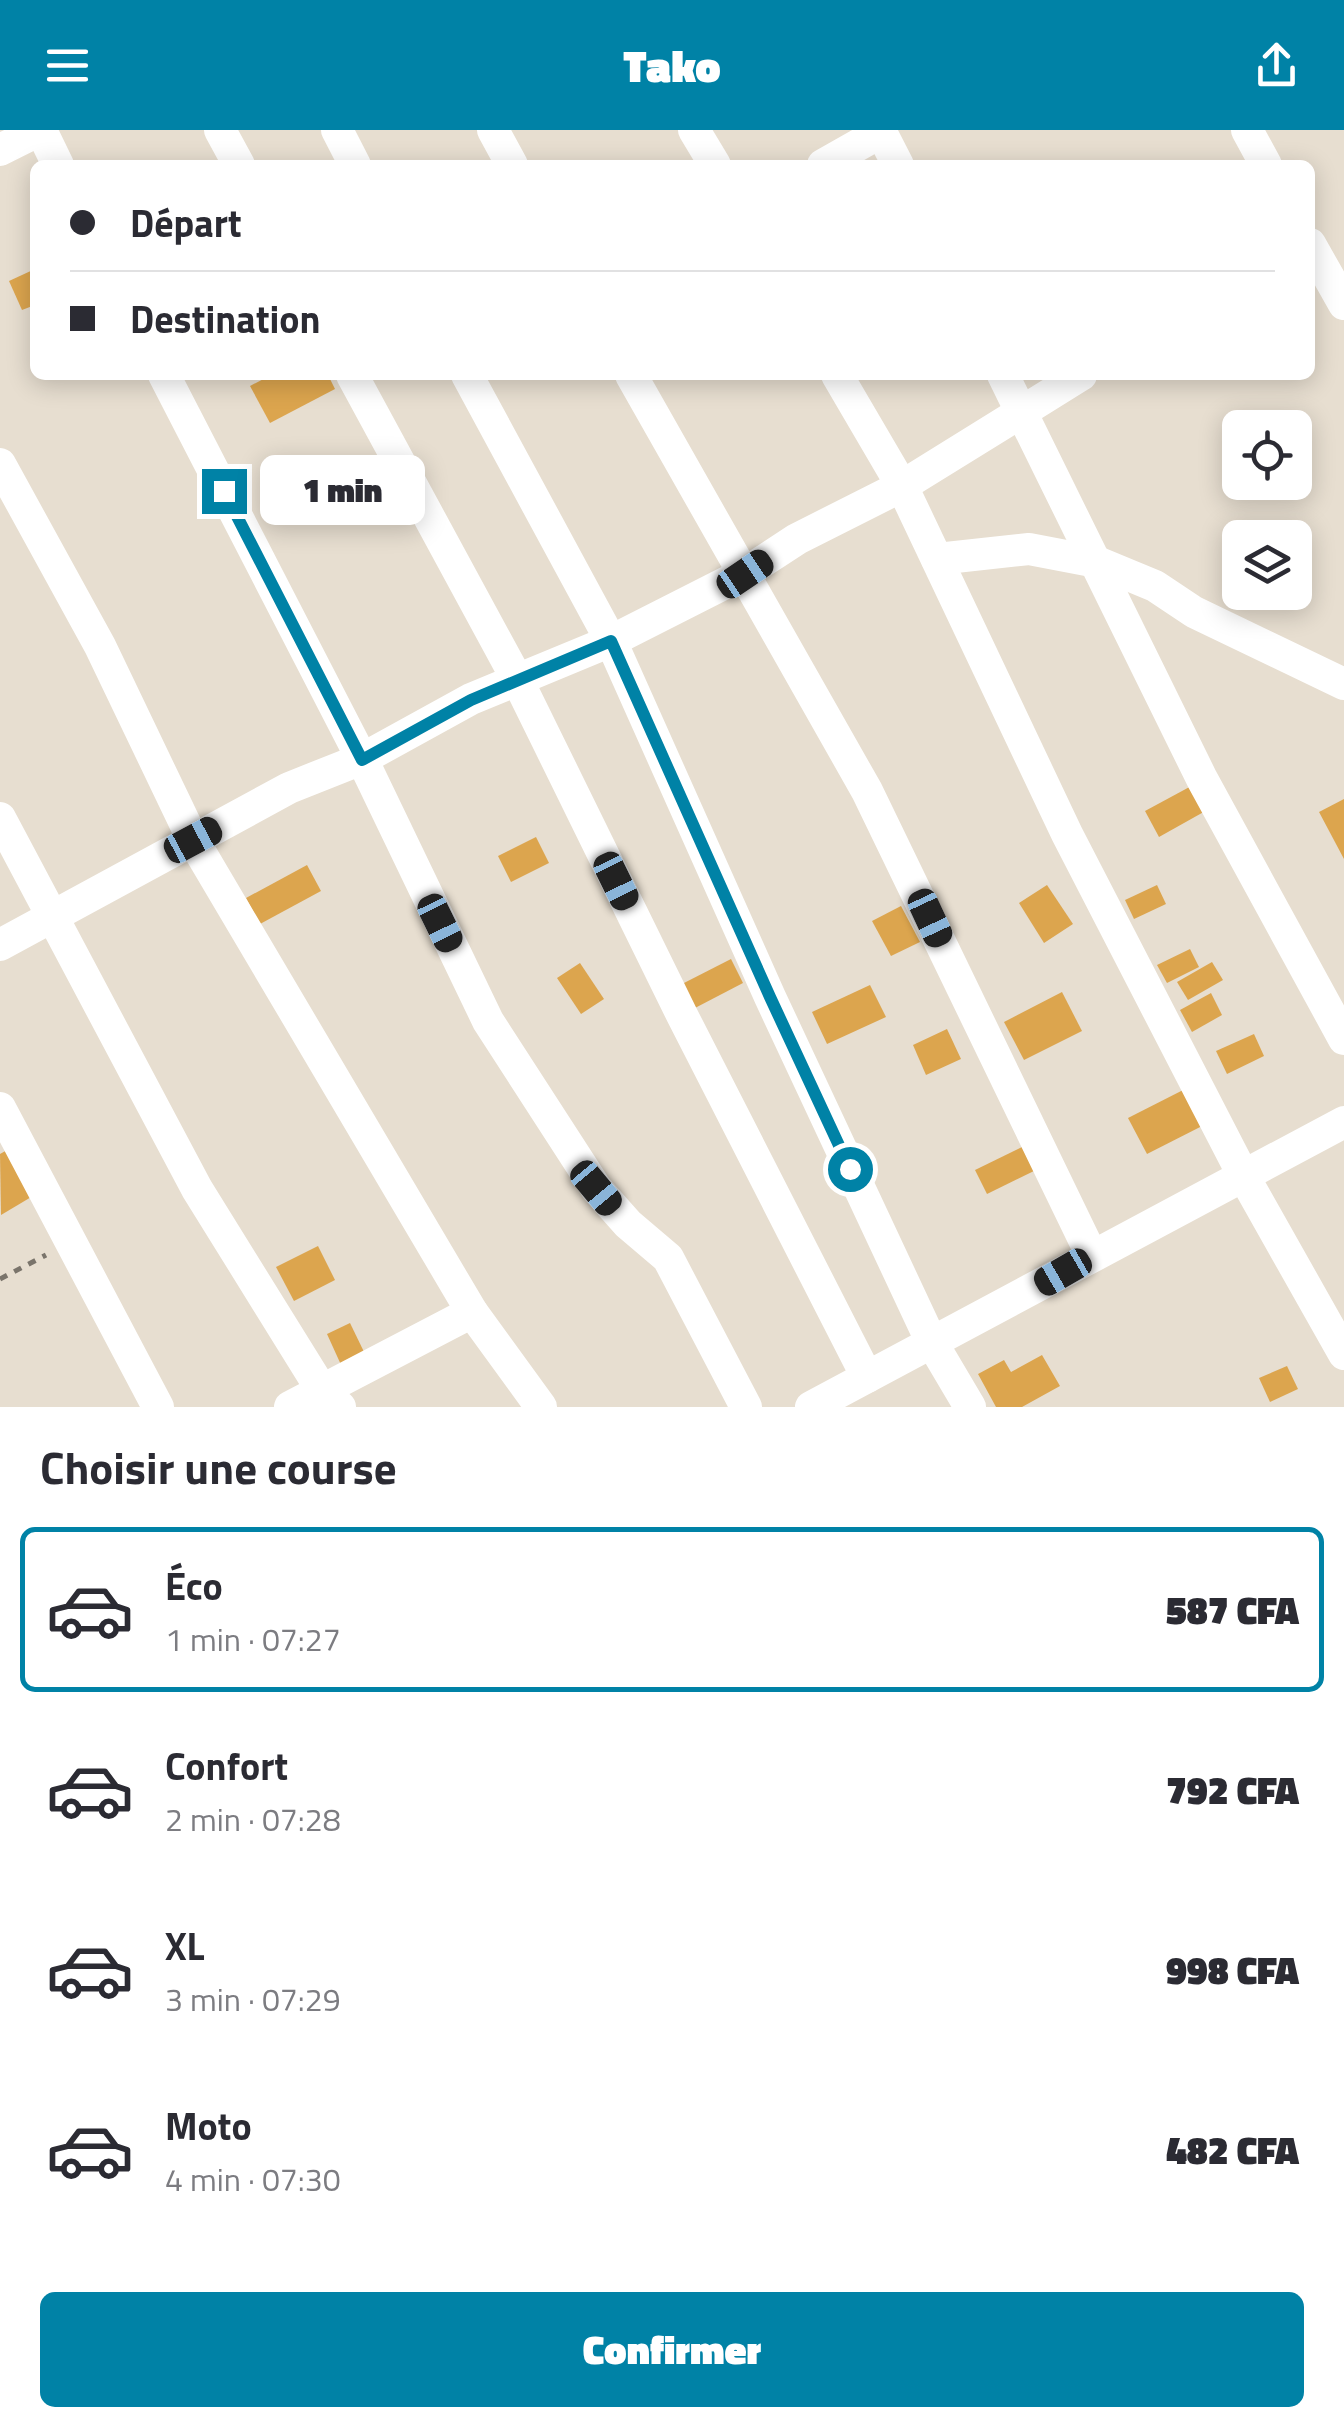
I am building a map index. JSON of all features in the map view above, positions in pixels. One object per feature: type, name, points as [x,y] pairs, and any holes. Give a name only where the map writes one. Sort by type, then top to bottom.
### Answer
[{"type":"street","points":[[0,150],[40,130],[55,160]]},
{"type":"street","points":[[220,130],[235,160]]},
{"type":"street","points":[[337,130],[352,160]]},
{"type":"street","points":[[493,130],[509,160]]},
{"type":"street","points":[[694,130],[711,160]]},
{"type":"street","points":[[1246,130],[1263,160]]},
{"type":"street","points":[[831,160],[880,131],[895,160]]},
{"type":"street","points":[[1322,261],[1344,304]]},
{"type":"street","points":[[167,380],[362,760],[488,1020],[596,1188],[628,1224],[668,1258],[746,1407]]},
{"type":"street","points":[[355,380],[518,680],[866,1377]]},
{"type":"street","points":[[470,380],[611,641],[770,997],[931,1341],[970,1407]]},
{"type":"street","points":[[634,380],[898,851],[1092,1256]]},
{"type":"street","points":[[840,380],[902,486],[1067,834],[1243,1175],[1344,1354]]},
{"type":"street","points":[[1005,380],[1202,779],[1344,1039]]},
{"type":"street","points":[[0,945],[289,788],[362,760],[471,700],[611,641],[745,574],[798,539],[902,486],[1073,380]]},
{"type":"street","points":[[0,464],[100,646],[193,840],[472,1312],[541,1407]]},
{"type":"street","points":[[937,559],[1029,549],[1098,562],[1155,586],[1194,612],[1344,684]]},
{"type":"street","points":[[0,818],[196,1189],[332,1400]]},
{"type":"street","points":[[0,1108],[158,1407]]},
{"type":"street","points":[[812,1407],[1344,1122]]},
{"type":"street","points":[[290,1407],[332,1400],[472,1312]]},
{"type":"path","points":[[0,1279],[69,1243]]},
{"type":"building","points":[[30,271],[30,307],[22,310],[9,281]]},
{"type":"building","points":[[261,380],[330,380],[335,389],[270,423],[250,386]]},
{"type":"building","points":[[1195,784],[1209,809],[1159,837],[1145,811]]},
{"type":"building","points":[[1344,799],[1344,859],[1319,812]]},
{"type":"building","points":[[536,837],[549,863],[511,882],[498,856]]},
{"type":"building","points":[[307,865],[321,891],[260,924],[246,898]]},
{"type":"building","points":[[1047,885],[1073,924],[1044,943],[1019,903]]},
{"type":"building","points":[[1157,885],[1166,904],[1134,919],[1125,900]]},
{"type":"building","points":[[901,906],[920,942],[891,956],[872,921]]},
{"type":"building","points":[[1190,949],[1199,967],[1167,983],[1157,965]]},
{"type":"building","points":[[731,959],[743,983],[695,1008],[682,984]]},
{"type":"building","points":[[1212,962],[1223,980],[1188,1000],[1177,982]]},
{"type":"building","points":[[580,963],[604,999],[581,1014],[557,978]]},
{"type":"building","points":[[870,985],[886,1017],[827,1044],[812,1012]]},
{"type":"building","points":[[1062,992],[1082,1031],[1024,1060],[1004,1022]]},
{"type":"building","points":[[1211,993],[1222,1015],[1192,1032],[1180,1010]]},
{"type":"building","points":[[947,1029],[961,1059],[926,1075],[913,1045]]},
{"type":"building","points":[[1254,1034],[1264,1056],[1227,1074],[1216,1051]]},
{"type":"building","points":[[1189,1087],[1208,1123],[1147,1154],[1128,1118]]},
{"type":"building","points":[[16,1145],[43,1190],[1,1215],[0,1154]]},
{"type":"building","points":[[1022,1147],[1034,1171],[987,1194],[975,1170]]},
{"type":"building","points":[[318,1246],[335,1280],[294,1301],[276,1267]]},
{"type":"building","points":[[350,1323],[366,1356],[342,1367],[327,1334]]},
{"type":"building","points":[[1042,1355],[1060,1386],[1022,1407],[996,1407],[978,1374],[1004,1360],[1011,1372]]},
{"type":"building","points":[[1287,1366],[1298,1389],[1270,1402],[1259,1378]]},
{"type":"route","points":[[224,491],[362,760],[471,700],[611,641],[850,1169]]}]
